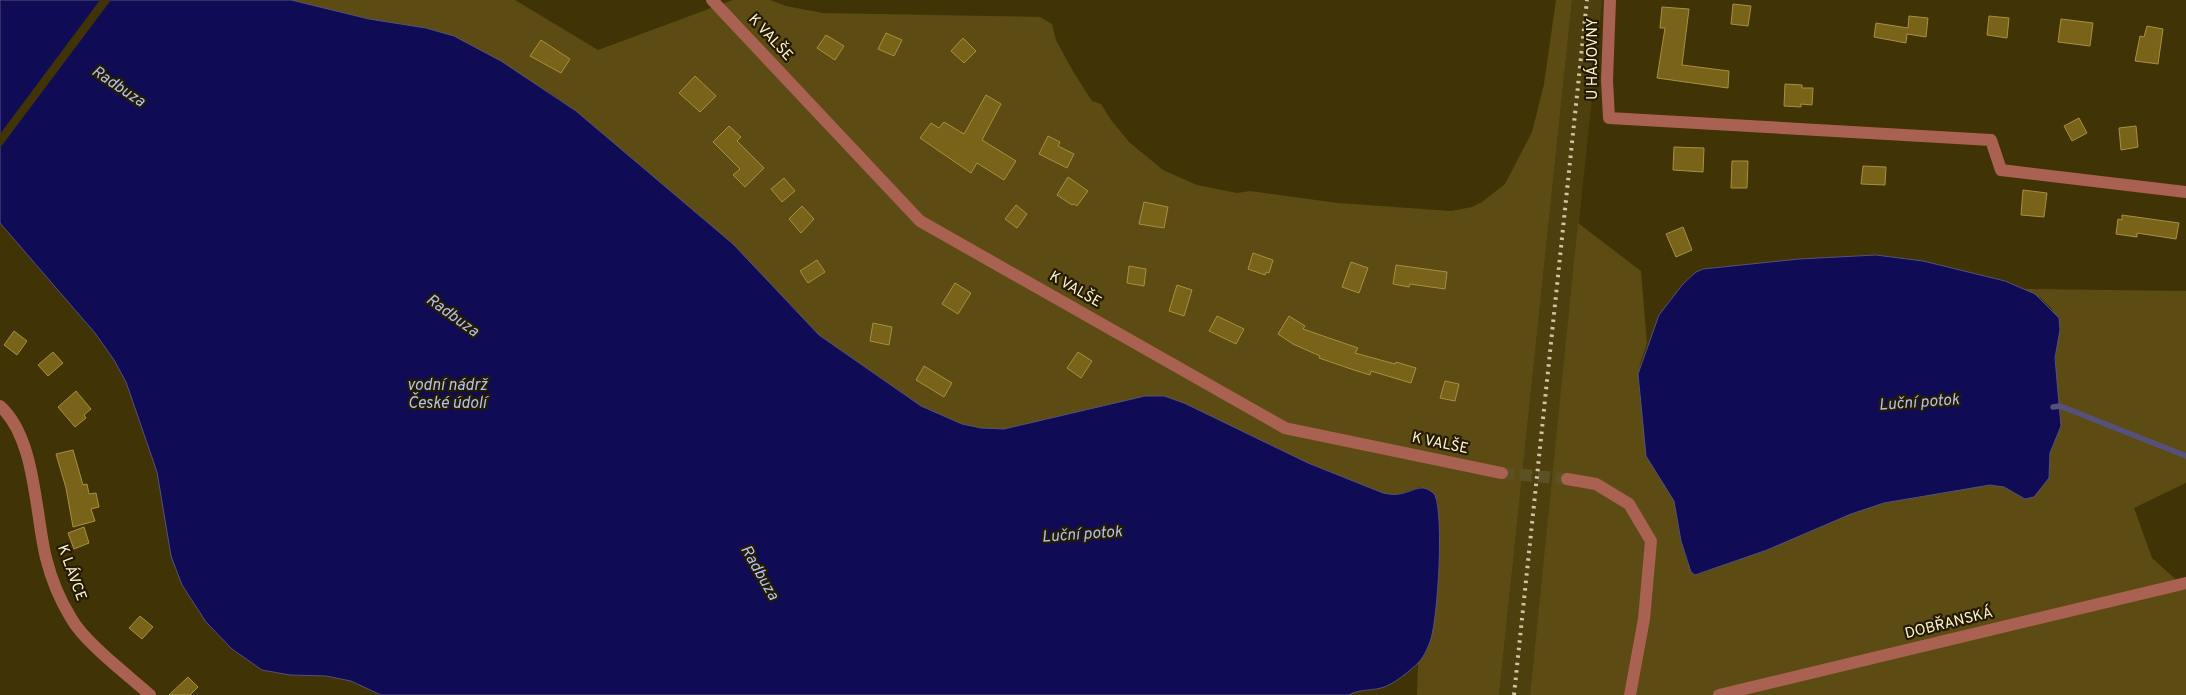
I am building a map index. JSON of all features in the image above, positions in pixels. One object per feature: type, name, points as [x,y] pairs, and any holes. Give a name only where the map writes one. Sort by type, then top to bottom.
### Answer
[{"type":"street","name":"K VALŠE","points":[[712,0],[920,221],[1286,428],[1502,474]]},
{"type":"street","name":"U HÁJOVNY","points":[[1610,0],[1607,80],[1609,118],[1991,140],[2001,170],[2186,192]]},
{"type":"street","name":"K LÁVCE","points":[[0,406],[12,420],[19,435],[33,481],[46,558],[72,619],[100,650],[150,695]]},
{"type":"street","points":[[1567,479],[1596,484],[1629,504],[1651,541],[1644,619],[1630,695]]},
{"type":"street","name":"DOBŘANSKÁ","points":[[1719,695],[2186,583]]},
{"type":"shaded area","points":[[291,0],[515,0],[598,50],[733,0],[770,0],[786,6],[823,13],[1040,17],[1052,24],[1056,40],[1092,101],[1101,104],[1129,142],[1163,170],[1197,185],[1237,193],[1250,191],[1338,203],[1451,211],[1472,207],[1482,202],[1505,184],[1532,132],[1544,84],[1556,0],[1572,0],[1499,695],[1417,695],[1418,663],[1426,653],[1433,625],[1438,574],[1438,502],[1435,495],[1420,487],[1396,495],[1383,493],[1308,463],[1184,403],[1164,396],[1145,396],[1004,429],[981,428],[962,424],[920,406],[819,335],[733,244],[576,111],[552,94],[454,36],[426,28],[369,19]]},
{"type":"shaded area","points":[[1572,0],[1602,0],[1530,695],[1499,695]]},
{"type":"shaded area","points":[[1578,223],[1641,271],[1647,343],[1640,364],[1638,382],[1646,442],[1646,456],[1674,501],[1687,562],[1697,575],[1767,550],[1851,514],[1884,503],[1990,485],[2004,487],[2025,499],[2049,478],[2050,453],[2061,426],[2055,367],[2057,346],[2052,309],[2041,298],[2025,289],[2186,291],[2186,483],[2134,508],[2152,558],[2181,584],[2186,586],[2186,695],[1530,695]]},
{"type":"water","name":"vodní nádrž České údolí","points":[[0,0],[291,0],[369,19],[426,28],[454,36],[501,61],[576,111],[733,244],[819,335],[921,406],[962,424],[981,428],[1004,429],[1145,396],[1164,396],[1184,403],[1308,463],[1383,493],[1397,494],[1422,488],[1430,491],[1435,495],[1438,507],[1440,544],[1434,627],[1423,657],[1396,681],[1381,688],[1349,695],[381,695],[351,681],[326,676],[290,675],[262,670],[232,649],[206,622],[182,585],[171,556],[157,472],[126,382],[114,360],[95,333],[0,223]]},
{"type":"water","points":[[1876,255],[1923,261],[2005,281],[2035,294],[2059,318],[2060,330],[2055,358],[2061,426],[2050,453],[2049,478],[2034,497],[2025,499],[2004,487],[1990,485],[1884,503],[1851,514],[1767,550],[1695,575],[1691,572],[1681,541],[1674,501],[1646,456],[1638,374],[1659,315],[1683,284],[1696,272],[1703,269],[1799,259]]},
{"type":"pier","points":[[100,0],[111,0],[0,148],[0,134]]},
{"type":"building","points":[[1733,4],[1751,6],[1748,26],[1731,24]]},
{"type":"building","points":[[1662,7],[1689,9],[1682,65],[1729,71],[1728,88],[1657,78],[1665,28],[1660,28]]},
{"type":"building","points":[[1909,16],[1928,18],[1926,37],[1907,34],[1906,43],[1874,37],[1876,23],[1908,28]]},
{"type":"building","points":[[1989,16],[2009,18],[2007,38],[1987,35]]},
{"type":"building","points":[[2061,19],[2093,23],[2090,46],[2058,42]]},
{"type":"building","points":[[2147,26],[2163,29],[2158,64],[2135,61],[2140,36],[2144,37]]},
{"type":"building","points":[[886,33],[902,40],[894,56],[878,49]]},
{"type":"building","points":[[826,35],[844,46],[835,60],[817,48]]},
{"type":"building","points":[[963,38],[976,51],[964,63],[951,51]]},
{"type":"building","points":[[541,40],[570,59],[561,73],[530,56]]},
{"type":"building","points":[[695,76],[716,96],[700,112],[679,93]]},
{"type":"building","points":[[1785,84],[1802,85],[1802,88],[1813,88],[1812,105],[1801,104],[1801,107],[1784,106]]},
{"type":"building","points":[[986,95],[1001,104],[982,140],[1016,161],[1004,180],[977,163],[971,173],[920,138],[931,123],[939,128],[944,122],[964,134]]},
{"type":"building","points":[[2079,118],[2087,133],[2072,141],[2064,126]]},
{"type":"building","points":[[729,126],[741,137],[737,141],[764,168],[745,187],[733,175],[740,169],[713,142]]},
{"type":"building","points":[[2136,126],[2138,147],[2121,150],[2119,128]]},
{"type":"building","points":[[1048,136],[1060,142],[1058,146],[1074,154],[1067,168],[1039,154]]},
{"type":"building","points":[[1674,147],[1704,148],[1703,172],[1673,170]]},
{"type":"building","points":[[1732,161],[1748,161],[1747,188],[1731,188]]},
{"type":"building","points":[[1863,166],[1886,167],[1885,185],[1861,184]]},
{"type":"building","points":[[1068,177],[1088,191],[1077,206],[1072,205],[1057,195]]},
{"type":"building","points":[[784,178],[795,191],[782,202],[771,189]]},
{"type":"building","points":[[2023,190],[2047,193],[2044,217],[2021,215]]},
{"type":"building","points":[[1144,202],[1168,207],[1164,228],[1139,224]]},
{"type":"building","points":[[1016,205],[1027,214],[1017,228],[1005,219]]},
{"type":"building","points":[[802,206],[814,219],[801,233],[789,219]]},
{"type":"building","points":[[2122,215],[2179,223],[2176,239],[2137,233],[2137,237],[2116,234],[2118,219],[2122,220]]},
{"type":"building","points":[[1683,227],[1692,250],[1676,257],[1666,234]]},
{"type":"building","points":[[1253,253],[1273,260],[1269,273],[1266,272],[1265,275],[1248,269]]},
{"type":"building","points":[[817,260],[825,272],[808,283],[800,271]]},
{"type":"building","points":[[1351,262],[1368,268],[1359,293],[1342,287]]},
{"type":"building","points":[[1396,265],[1447,272],[1445,289],[1410,284],[1409,287],[1393,284]]},
{"type":"building","points":[[1129,266],[1146,269],[1144,286],[1127,283]]},
{"type":"building","points":[[955,283],[971,293],[958,314],[942,304]]},
{"type":"building","points":[[1177,285],[1192,290],[1184,316],[1169,311]]},
{"type":"building","points":[[1217,316],[1244,329],[1236,344],[1209,331]]},
{"type":"building","points":[[1289,316],[1305,326],[1303,329],[1358,348],[1355,353],[1416,368],[1411,383],[1371,371],[1370,375],[1354,370],[1319,358],[1320,356],[1293,344],[1278,334]]},
{"type":"building","points":[[873,323],[892,327],[889,345],[870,341]]},
{"type":"building","points":[[14,331],[27,341],[17,355],[4,345]]},
{"type":"building","points":[[53,352],[63,363],[48,376],[38,365]]},
{"type":"building","points":[[1078,352],[1092,361],[1081,378],[1067,368]]},
{"type":"building","points":[[924,366],[952,383],[944,397],[916,380]]},
{"type":"building","points":[[1445,381],[1459,384],[1455,401],[1440,398]]},
{"type":"building","points":[[76,391],[91,409],[84,415],[86,418],[75,427],[58,407]]},
{"type":"building","points":[[73,450],[83,485],[87,484],[89,494],[96,493],[99,507],[91,509],[95,521],[73,527],[66,488],[56,454]]},
{"type":"building","points":[[84,527],[89,543],[74,549],[68,533]]},
{"type":"building","points":[[140,616],[153,627],[142,639],[129,628]]},
{"type":"building","points":[[188,677],[198,687],[190,695],[169,695]]},
{"type":"waterway","name":"Luční potok","points":[[2053,407],[2060,406],[2186,456]]},
{"type":"tunnel","points":[[1502,473],[1567,479]]},
{"type":"railway","points":[[1514,695],[1587,0]]},
{"type":"water label","name":"Radbuza","points":[[118,87]]},
{"type":"water label","name":"Radbuza","points":[[452,316]]},
{"type":"water label","name":"Radbuza","points":[[759,573]]}]
